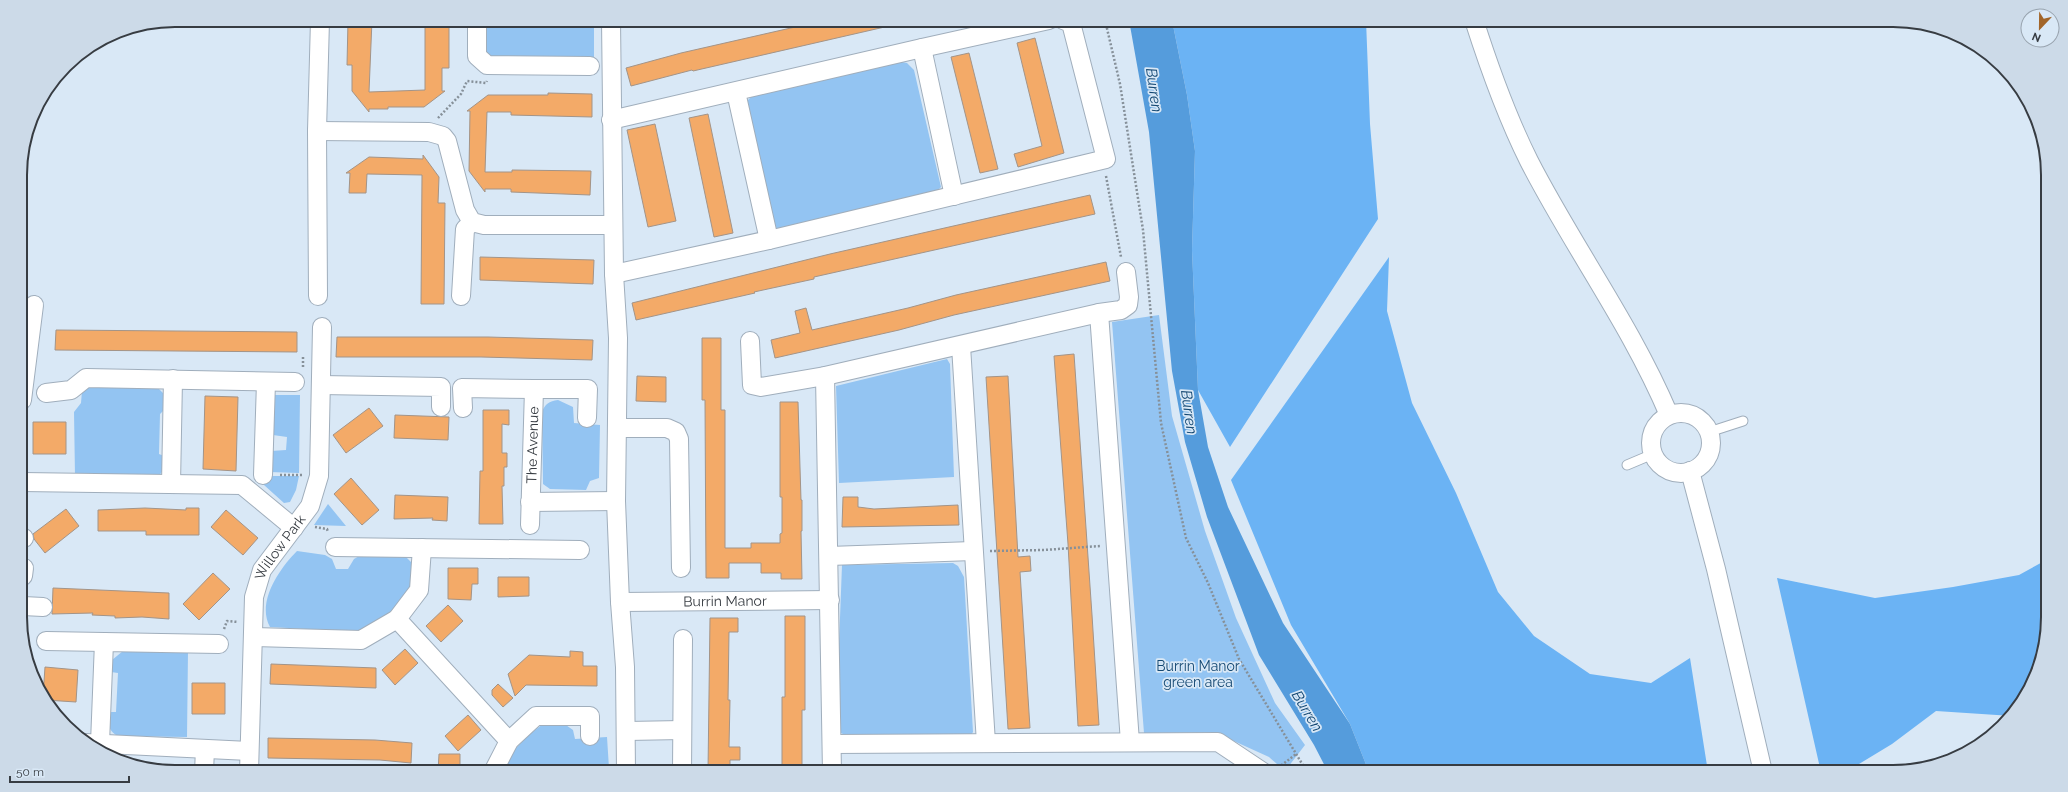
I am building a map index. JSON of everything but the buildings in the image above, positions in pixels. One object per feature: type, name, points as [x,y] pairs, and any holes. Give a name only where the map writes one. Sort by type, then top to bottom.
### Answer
[{"type":"street","points":[[318,296],[317,132],[320,27]]},
{"type":"street","points":[[477,27],[477,56],[487,65],[590,66]]},
{"type":"street","points":[[611,27],[614,274],[618,338],[616,501],[620,602],[625,667],[627,731],[626,765]]},
{"type":"street","points":[[611,120],[1019,27]]},
{"type":"street","points":[[614,274],[769,240],[1106,159],[1073,27]]},
{"type":"street","points":[[1476,27],[1484,52],[1529,160],[1621,318],[1657,387],[1669,415]]},
{"type":"street","points":[[922,48],[954,196]]},
{"type":"street","points":[[736,92],[769,240]]},
{"type":"street","points":[[317,132],[429,132],[444,136],[447,141],[465,210],[472,222],[484,225],[613,225]]},
{"type":"street","points":[[461,296],[465,229],[472,222]]},
{"type":"street","points":[[750,341],[752,385],[761,387],[825,376],[961,346],[1099,313],[1121,310],[1128,305],[1129,297],[1126,272]]},
{"type":"street","points":[[27,360],[34,305]]},
{"type":"street","points":[[1099,313],[1130,742]]},
{"type":"street","name":"Willow Park","points":[[249,765],[254,597],[262,570],[310,506],[319,476],[322,327]]},
{"type":"street","points":[[961,346],[986,743]]},
{"type":"street","points":[[46,393],[71,390],[86,378],[266,382],[299,376]]},
{"type":"street","points":[[825,376],[832,765]]},
{"type":"street","points":[[172,484],[173,379]]},
{"type":"street","points":[[263,475],[266,382]]},
{"type":"street","points":[[321,385],[441,387],[441,407]]},
{"type":"street","name":"The Avenue","points":[[463,408],[462,388],[588,389],[587,418]]},
{"type":"street","name":"The Avenue","points":[[530,525],[534,389]]},
{"type":"street","points":[[1678,413],[1697,417],[1709,432],[1711,442],[1708,456],[1698,467],[1690,472],[1681,473],[1664,468],[1653,454],[1651,436],[1655,427],[1669,415],[1678,413]]},
{"type":"street","points":[[618,428],[667,428],[676,432],[679,439],[681,568]]},
{"type":"street","points":[[1690,472],[1716,569],[1761,765]]},
{"type":"street","points":[[27,482],[242,485],[295,526]]},
{"type":"street","name":"The Avenue","points":[[530,502],[616,501]]},
{"type":"street","points":[[335,547],[580,550]]},
{"type":"street","points":[[253,630],[361,640],[397,620],[419,590],[422,548]]},
{"type":"street","points":[[829,556],[973,551]]},
{"type":"street","name":"Burrin Manor","points":[[620,602],[830,600]]},
{"type":"street","points":[[27,606],[43,607]]},
{"type":"street","points":[[397,620],[509,741]]},
{"type":"street","points":[[682,765],[683,639]]},
{"type":"street","points":[[46,641],[219,644]]},
{"type":"street","points":[[92,740],[104,642]]},
{"type":"street","points":[[497,765],[509,741],[536,716],[590,716],[590,736]]},
{"type":"street","points":[[627,731],[682,730]]},
{"type":"street","points":[[832,744],[1218,742],[1252,765]]},
{"type":"street","points":[[98,743],[249,751]]},
{"type":"street","points":[[204,765],[205,749]]},
{"type":"lane","points":[[1709,432],[1743,421]]},
{"type":"lane","points":[[1627,465],[1653,454]]},
{"type":"path","points":[[1107,27],[1120,84],[1143,230],[1161,423],[1186,538],[1208,583],[1239,659],[1303,765]]},
{"type":"path","points":[[429,132],[433,123],[461,94],[467,82],[486,84],[489,78]]},
{"type":"path","points":[[1106,159],[1106,173],[1121,260],[1126,272]]},
{"type":"path","points":[[299,376],[303,356]]},
{"type":"path","points":[[301,481],[302,467]]},
{"type":"path","points":[[295,526],[308,531],[312,526],[327,529],[335,547]]},
{"type":"path","points":[[973,551],[1044,550],[1116,545]]},
{"type":"path","points":[[219,644],[227,621],[253,630]]},
{"type":"path","points":[[1282,765],[1296,754]]},
{"type":"green space","points":[[484,27],[594,27],[594,58],[488,56],[484,53]]},
{"type":"green space","points":[[902,62],[907,63],[914,70],[941,187],[938,190],[778,229],[774,226],[747,109],[748,100],[752,96]]},
{"type":"green space","name":"Burrin Manor green area","points":[[1159,315],[1172,416],[1205,531],[1236,618],[1275,703],[1305,745],[1290,765],[1278,765],[1269,757],[1214,732],[1144,733],[1112,322]]},
{"type":"green space","points":[[947,359],[950,364],[954,477],[839,483],[836,386]]},
{"type":"green space","points":[[86,387],[158,388],[165,395],[165,409],[160,414],[159,454],[164,456],[163,470],[159,476],[75,476],[74,412],[81,403],[82,391]]},
{"type":"green space","points":[[273,395],[300,395],[299,473],[269,472],[271,451],[286,450],[287,437],[273,435]]},
{"type":"green space","points":[[558,400],[573,407],[574,423],[600,425],[599,478],[590,481],[586,490],[550,489],[543,484],[542,412],[548,403]]},
{"type":"green space","points":[[254,476],[299,476],[296,490],[290,502],[284,503]]},
{"type":"green space","points":[[328,504],[346,526],[314,525]]},
{"type":"green space","points":[[297,551],[325,555],[332,559],[336,569],[348,569],[354,559],[361,555],[405,556],[411,562],[411,587],[397,606],[382,619],[361,632],[270,627],[266,617],[268,596],[277,576]]},
{"type":"green space","points":[[953,563],[958,566],[964,577],[973,732],[969,738],[851,738],[841,733],[836,724],[842,565]]},
{"type":"green space","points":[[123,651],[188,651],[187,737],[118,736],[110,729],[109,712],[116,712],[118,673],[111,672],[112,660]]},
{"type":"green space","points":[[563,723],[573,730],[575,739],[607,737],[609,765],[501,765],[530,734],[543,724]]},
{"type":"shaded area","points":[[1173,27],[1366,27],[1370,124],[1378,219],[1230,447],[1198,390],[1192,250],[1195,151],[1187,95]]},
{"type":"shaded area","points":[[1389,257],[1387,311],[1412,403],[1456,493],[1498,592],[1534,636],[1590,674],[1651,683],[1690,658],[1707,765],[1366,765],[1350,724],[1291,625],[1231,480]]},
{"type":"shaded area","points":[[2041,563],[2040,637],[2036,656],[2026,683],[2004,715],[1936,711],[1892,744],[1859,764],[1819,765],[1777,578],[1875,598],[1953,587],[2019,575]]},
{"type":"water","name":"Burren","points":[[1130,27],[1173,27],[1187,95],[1195,151],[1192,250],[1198,390],[1208,447],[1228,507],[1283,623],[1350,724],[1366,765],[1324,765],[1314,745],[1259,655],[1207,517],[1185,442],[1172,371],[1149,132]]}]
